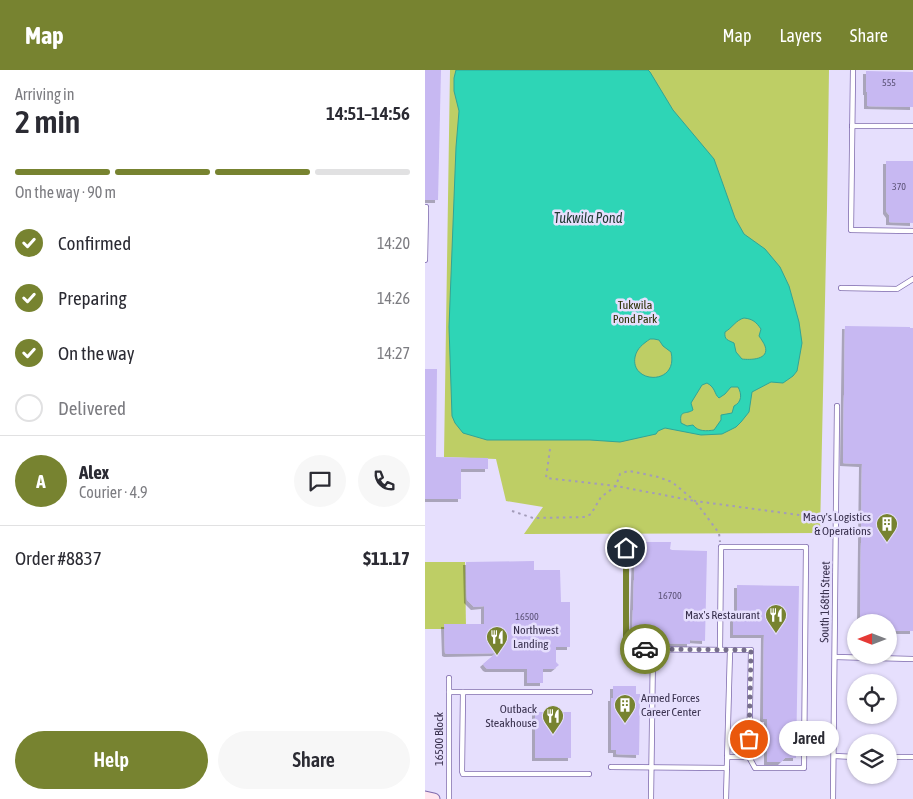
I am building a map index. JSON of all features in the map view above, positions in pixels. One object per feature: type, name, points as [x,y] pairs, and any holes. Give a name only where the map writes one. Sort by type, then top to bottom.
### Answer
[{"type":"main road","points":[[425,797],[434,799]]},
{"type":"lane","points":[[853,70],[851,230],[913,231]]},
{"type":"lane","points":[[852,126],[913,126]]},
{"type":"lane","points":[[425,260],[426,207]]},
{"type":"lane","points":[[841,288],[897,289],[913,280]]},
{"type":"lane","name":"South 168th Street","points":[[833,799],[837,406]]},
{"type":"lane","points":[[626,548],[626,649],[720,650],[751,650],[749,757],[755,768],[804,768],[806,547],[721,547],[720,650]]},
{"type":"lane","points":[[651,799],[653,649]]},
{"type":"lane","points":[[726,799],[730,650]]},
{"type":"lane","points":[[835,657],[913,658]]},
{"type":"lane","name":"16500 Block","points":[[449,678],[449,799]]},
{"type":"lane","points":[[449,692],[590,692]]},
{"type":"lane","points":[[463,692],[463,774],[589,774]]},
{"type":"lane","points":[[833,756],[847,757]]},
{"type":"lane","points":[[727,757],[749,757]]},
{"type":"lane","points":[[897,757],[913,757]]},
{"type":"lane","points":[[611,767],[727,768]]},
{"type":"path","points":[[550,449],[545,478],[616,486],[695,501],[836,520]]},
{"type":"path","points":[[513,511],[533,518],[585,517],[591,514],[601,497],[616,486],[620,474],[628,472],[647,474],[673,482],[695,501],[719,533],[721,547]]},
{"type":"green space","name":"Tukwila Pond","points":[[450,70],[829,70],[820,533],[524,534],[543,507],[506,501],[496,459],[444,457]]},
{"type":"green space","points":[[425,562],[465,562],[466,629],[425,629]]},
{"type":"water","name":"Tukwila Pond","points":[[456,70],[648,70],[673,110],[714,159],[735,218],[744,234],[765,249],[780,267],[789,286],[799,322],[802,343],[797,371],[793,376],[783,383],[771,382],[752,392],[749,412],[736,427],[722,434],[701,435],[665,428],[656,434],[620,442],[590,440],[487,440],[463,433],[452,416],[449,327],[459,111],[454,91]],"holes":[[[744,318],[754,321],[761,329],[759,336],[765,345],[766,351],[762,357],[742,359],[736,352],[734,343],[725,337],[725,332]],[[650,339],[659,340],[671,352],[672,363],[668,371],[662,376],[654,377],[646,376],[640,372],[635,366],[635,357],[641,346]],[[707,383],[710,385],[719,398],[731,387],[738,387],[740,392],[741,398],[734,406],[732,413],[721,415],[721,420],[714,430],[700,430],[693,425],[687,426],[681,423],[682,414],[693,410],[691,403],[702,385]]]},
{"type":"building","points":[[425,70],[441,70],[438,200],[425,200]]},
{"type":"building","points":[[866,71],[913,72],[913,107],[867,106]]},
{"type":"building","points":[[886,161],[913,161],[913,223],[889,222],[889,215],[886,211]]},
{"type":"building","name":"Macy's Logistics & Operations","points":[[845,326],[913,328],[913,631],[897,631],[897,614],[860,614],[862,464],[843,463]]},
{"type":"building","points":[[425,369],[437,369],[436,457],[488,458],[488,469],[461,469],[461,499],[425,499]]},
{"type":"building","points":[[643,542],[671,542],[670,549],[672,550],[707,551],[705,641],[690,640],[690,644],[647,643],[647,640],[632,639],[635,550],[643,550]]},
{"type":"building","points":[[534,561],[534,570],[560,570],[561,602],[570,602],[570,647],[556,647],[556,662],[559,665],[554,669],[543,669],[543,683],[527,683],[527,669],[486,668],[483,664],[496,653],[445,653],[444,624],[484,624],[484,606],[474,607],[467,600],[466,562]]},
{"type":"building","points":[[737,585],[799,586],[796,758],[785,758],[781,762],[767,762],[767,751],[762,751],[763,741],[767,741],[767,719],[763,719],[764,635],[733,635],[733,611],[737,611]]},
{"type":"building","name":"Armed Forces Career Center","points":[[613,686],[636,686],[636,694],[640,694],[639,755],[616,754],[616,750],[611,750],[611,698],[613,698]]},
{"type":"building","name":"Outback Steakhouse","points":[[535,712],[571,712],[571,758],[535,758]]},
{"type":"way so far","points":[[645,649],[751,650],[749,739]]},
{"type":"place","name":"Macy's Logistics & Operations","points":[[887,543]]},
{"type":"place","name":"Max's Restaurant","points":[[776,634]]},
{"type":"place","name":"Northwest Landing","points":[[497,656]]},
{"type":"place","name":"Armed Forces Career Center","points":[[625,724]]},
{"type":"place","name":"Outback Steakhouse","points":[[553,735]]},
{"type":"place","name":"Jared","points":[[749,739]]},
{"type":"route","points":[[626,548],[626,649],[645,649]]},
{"type":"park label","name":"Tukwila Pond Park","points":[[635,312]]}]
